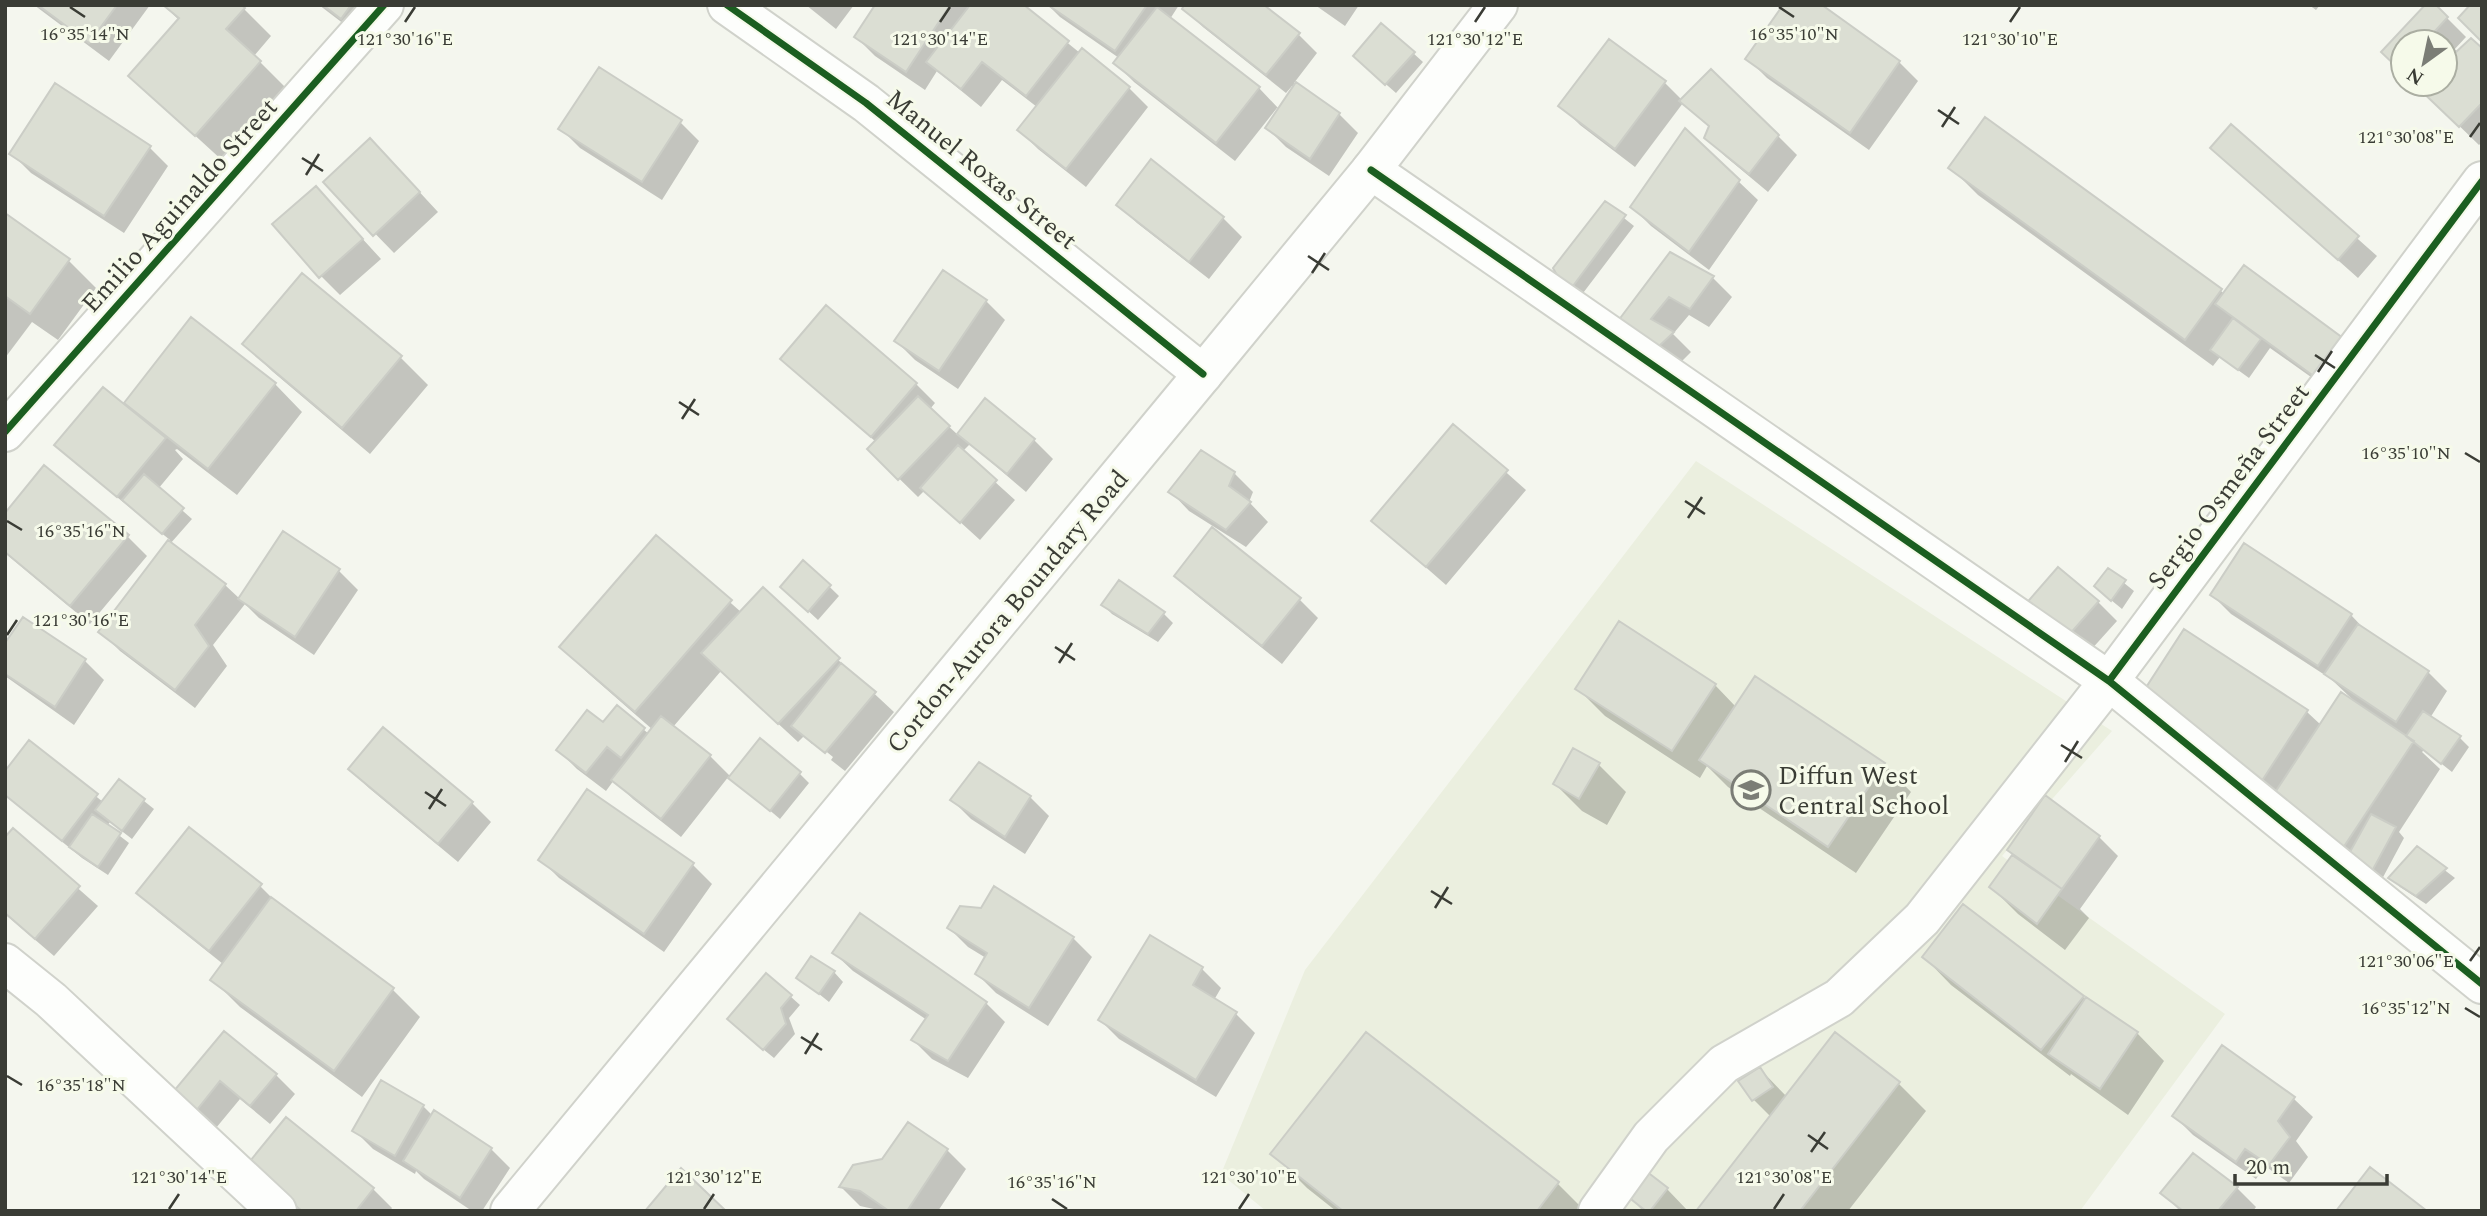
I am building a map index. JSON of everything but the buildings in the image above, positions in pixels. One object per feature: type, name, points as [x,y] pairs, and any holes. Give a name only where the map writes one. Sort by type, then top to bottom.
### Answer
[{"type":"street","name":"Emilio Aguinaldo Street","points":[[5,432],[384,5]]},
{"type":"street","name":"Manuel Roxas Street","points":[[727,5],[866,103],[1203,374]]},
{"type":"street","name":"Cordon-Aurora Boundary Road","points":[[510,1211],[1371,170],[1498,5]]},
{"type":"street","points":[[1371,170],[2109,681],[2482,984]]},
{"type":"street","name":"Sergio Osmeña Street","points":[[1598,1211],[1651,1137],[1724,1064],[1839,998],[1923,919],[2109,681],[2482,181]]},
{"type":"street","points":[[5,964],[51,1000],[277,1211]]},
{"type":"shaded area","name":"Diffun West Central School","points":[[1696,461],[2112,731],[2002,856],[2225,1014],[2080,1211],[1266,1211],[1221,1174],[1305,970]]},
{"type":"cycle path","points":[[5,432],[384,5]]},
{"type":"cycle path","points":[[727,5],[866,103],[1203,374]]},
{"type":"cycle path","points":[[1371,170],[2109,681],[2482,984]]},
{"type":"cycle path","points":[[2109,681],[2482,181]]},
{"type":"place","name":"Diffun West Central School","points":[[1751,790]]}]
